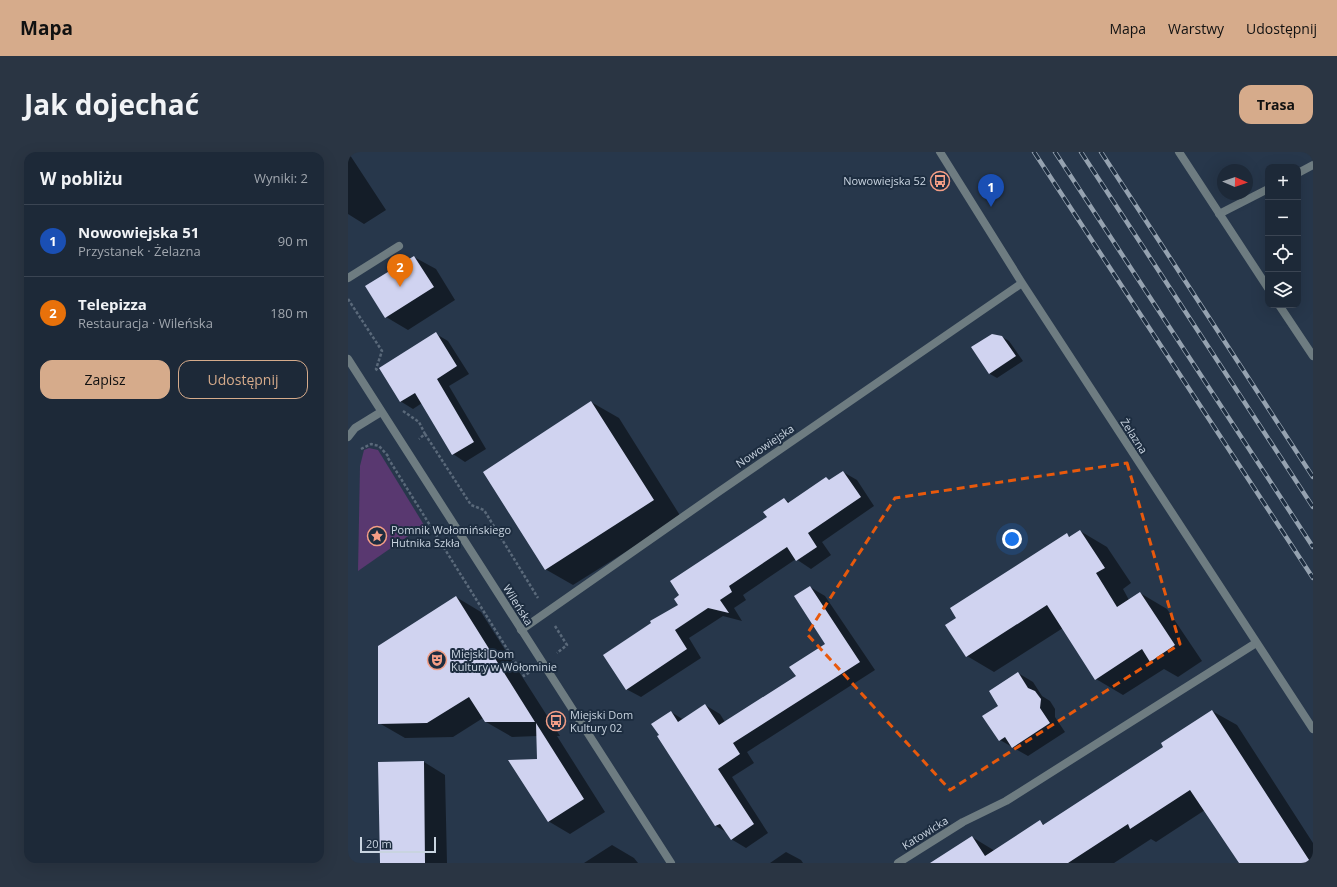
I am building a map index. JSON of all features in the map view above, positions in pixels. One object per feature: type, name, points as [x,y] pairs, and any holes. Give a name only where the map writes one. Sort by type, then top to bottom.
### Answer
[{"type":"street","name":"Żelazna","points":[[940,152],[1022,283],[1313,729]]},
{"type":"street","points":[[1179,152],[1265,283]]},
{"type":"street","points":[[1301,171],[1313,165]]},
{"type":"street","points":[[1219,214],[1265,190]]},
{"type":"street","points":[[348,278],[399,246]]},
{"type":"street","name":"Nowowiejska","points":[[521,630],[1022,283]]},
{"type":"street","points":[[1281,308],[1313,356]]},
{"type":"street","name":"Wileńska","points":[[348,359],[671,863]]},
{"type":"street","points":[[348,437],[355,428],[381,412]]},
{"type":"street","name":"Katowicka","points":[[898,863],[963,822],[1006,801],[1256,643]]},
{"type":"path","points":[[348,299],[382,351]]},
{"type":"highlighted area","points":[[1127,463],[1180,644],[950,790],[807,634],[895,498]]},
{"type":"shaded area","points":[[369,448],[378,450],[424,525],[358,571],[360,466],[364,450]]},
{"type":"building","points":[[414,256],[434,287],[385,318],[365,286]]},
{"type":"building","points":[[436,332],[457,366],[437,379],[474,442],[452,455],[415,393],[400,402],[379,368]]},
{"type":"building","points":[[992,334],[1002,336],[1016,356],[989,374],[971,347]]},
{"type":"building","points":[[591,401],[654,500],[545,570],[483,472]]},
{"type":"building","points":[[843,471],[861,497],[808,533],[817,547],[796,561],[787,547],[729,586],[732,592],[720,600],[729,613],[708,608],[675,630],[687,649],[626,690],[603,655],[651,623],[650,621],[678,605],[674,599],[679,595],[670,581],[767,517],[763,512],[784,498],[788,503],[826,477],[829,480]]},
{"type":"building","points":[[1080,530],[1105,568],[1096,573],[1117,607],[1140,592],[1175,645],[1150,662],[1142,649],[1095,680],[1047,605],[966,657],[945,625],[956,618],[950,608],[1067,533],[1069,537]]},
{"type":"building","points":[[810,586],[860,662],[733,743],[740,754],[718,769],[754,824],[731,840],[720,824],[715,826],[657,736],[659,735],[651,724],[671,711],[678,722],[705,704],[719,725],[796,676],[789,667],[825,644],[794,596]]},
{"type":"building","name":"Miejski Dom Kultury w Wołominie","points":[[456,596],[535,722],[485,722],[469,697],[427,723],[378,724],[378,646]]},
{"type":"building","points":[[1018,672],[1028,688],[1035,691],[1041,699],[1040,708],[1050,723],[1012,748],[1005,737],[999,741],[982,716],[998,706],[989,691]]},
{"type":"building","points":[[1212,710],[1311,863],[1239,863],[1190,790],[1130,829],[1128,824],[1068,863],[930,863],[972,836],[985,856],[1040,820],[1043,825],[1163,747],[1161,743]]},
{"type":"building","points":[[536,723],[584,799],[548,822],[508,760],[537,759]]},
{"type":"building","points":[[424,761],[425,863],[380,863],[378,762]]},
{"type":"railway","points":[[1034,152],[1313,578]]},
{"type":"railway","points":[[1055,152],[1313,547]]},
{"type":"railway","points":[[1081,152],[1313,507]]},
{"type":"railway","points":[[1101,152],[1313,477]]},
{"type":"place","name":"Nowowiejska 52","points":[[940,181]]},
{"type":"place","name":"Nowowiejska 51","points":[[991,207]]},
{"type":"place","name":"Telepizza","points":[[400,287]]},
{"type":"place","name":"Pomnik Wołomińskiego Hutnika Szkła","points":[[377,536]]},
{"type":"place","name":"Miejski Dom Kultury w Wołominie","points":[[437,660]]},
{"type":"place","name":"Miejski Dom Kultury 02","points":[[556,721]]}]
